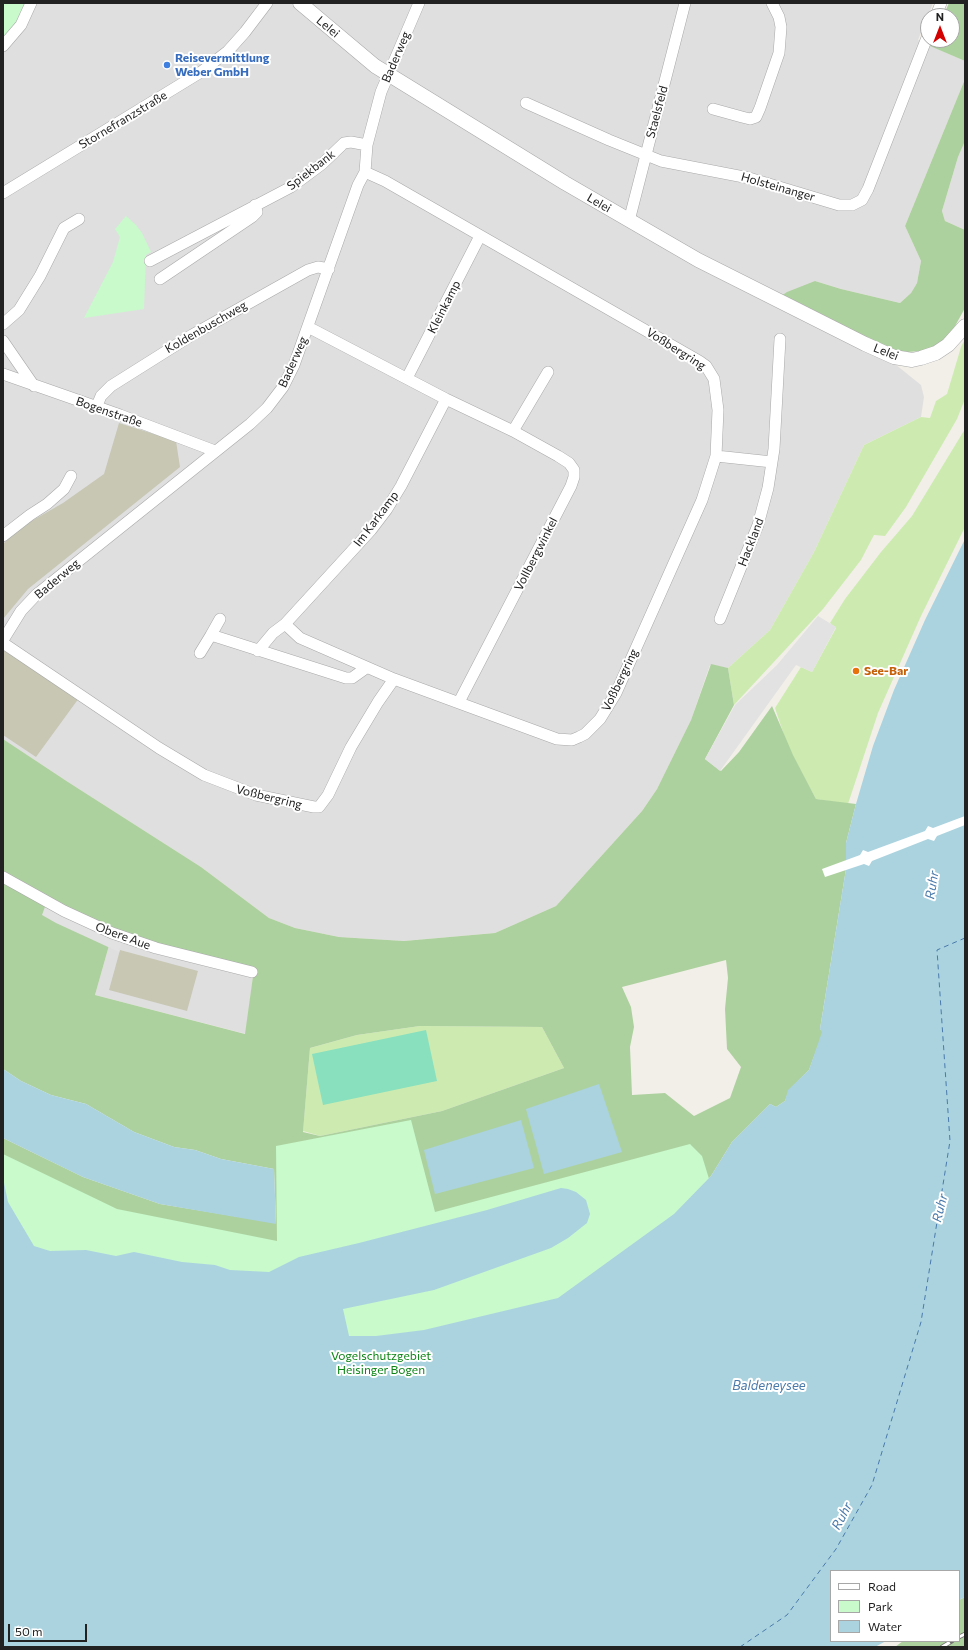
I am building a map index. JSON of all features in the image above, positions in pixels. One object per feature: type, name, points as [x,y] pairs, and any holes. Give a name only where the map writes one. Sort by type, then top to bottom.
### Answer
[{"type":"street","points":[[3,46],[21,25],[31,3]]},
{"type":"street","name":"Stornefranzstraße","points":[[3,192],[201,72],[228,51],[267,3]]},
{"type":"street","name":"Lelei","points":[[300,3],[367,60],[387,74],[630,221],[698,260],[865,344],[898,358],[921,358],[936,353],[948,345],[965,326]]},
{"type":"street","name":"Baderweg","points":[[3,642],[21,611],[36,595],[215,452],[266,408],[283,387],[294,366],[358,185],[365,172],[367,145],[375,111],[387,74],[419,3]]},
{"type":"street","name":"Staelsfeld","points":[[630,221],[685,3]]},
{"type":"street","points":[[713,109],[742,118],[750,119],[756,117],[779,52],[781,27],[780,17],[772,3]]},
{"type":"street","name":"Holsteinanger","points":[[526,103],[646,156],[661,161],[750,178],[839,205],[859,203],[868,189],[923,48]]},
{"type":"street","name":"Spiekbank","points":[[150,260],[291,187],[322,164],[344,143],[351,142],[367,145]]},
{"type":"street","name":"Voßbergring","points":[[3,642],[159,748],[204,775],[256,795],[314,808],[319,807],[328,795],[351,747],[378,702],[394,679],[557,739],[572,740],[585,734],[591,729],[616,693],[702,500],[716,456],[718,399],[714,379],[706,366],[385,181],[365,172]]},
{"type":"street","points":[[160,279],[252,217],[257,212],[255,205]]},
{"type":"street","points":[[3,324],[19,310],[40,276],[64,228],[79,220]]},
{"type":"street","name":"Kleinkamp","points":[[407,378],[480,236]]},
{"type":"street","name":"Koldenbuschweg","points":[[96,408],[101,396],[111,386],[192,335],[308,270],[318,267],[329,269]]},
{"type":"street","name":"Vollbergwinkel","points":[[308,327],[446,399],[512,431],[569,463],[574,470],[574,477],[571,486],[459,702]]},
{"type":"street","name":"Hackland","points":[[720,619],[758,525],[768,488],[772,462],[780,339]]},
{"type":"street","points":[[3,341],[34,386]]},
{"type":"street","points":[[512,431],[548,372]]},
{"type":"street","name":"Bogenstraße","points":[[3,374],[215,452]]},
{"type":"street","name":"Im Karkamp","points":[[258,651],[273,633],[285,624],[371,530],[387,509],[401,486],[446,399]]},
{"type":"street","points":[[716,456],[772,462]]},
{"type":"street","points":[[3,536],[64,489],[71,476]]},
{"type":"street","points":[[200,653],[220,620]]},
{"type":"street","points":[[285,624],[300,638],[394,679]]},
{"type":"street","points":[[211,635],[346,678],[352,678],[366,668]]},
{"type":"street","name":"Obere Aue","points":[[3,877],[64,911],[112,933],[156,948],[252,972]]},
{"type":"shaded area","points":[[3,3],[933,3],[931,8],[920,8],[920,35],[918,40],[920,41],[920,48],[936,48],[965,61],[965,79],[905,226],[921,261],[917,283],[911,293],[900,303],[841,289],[815,281],[885,356],[921,385],[924,397],[921,417],[864,445],[814,552],[770,630],[728,668],[710,665],[691,720],[657,789],[642,811],[556,906],[495,933],[404,941],[339,937],[295,928],[269,918],[201,867],[3,739]]},
{"type":"shaded area","points":[[965,141],[965,230],[945,221],[942,211],[958,157]]},
{"type":"shaded area","points":[[119,423],[176,441],[180,467],[28,589],[3,619],[3,544],[21,527],[63,503],[104,474]]},
{"type":"shaded area","points":[[818,616],[836,627],[812,672],[796,665],[720,771],[705,759],[735,705],[777,665]]},
{"type":"shaded area","points":[[3,650],[79,698],[36,757],[3,735]]},
{"type":"shaded area","points":[[46,904],[123,939],[119,952],[42,915]]},
{"type":"shaded area","points":[[112,935],[253,976],[246,1034],[95,995]]},
{"type":"shaded area","points":[[120,950],[198,971],[187,1011],[109,990]]},
{"type":"green space","points":[[3,3],[29,3],[3,46]]},
{"type":"green space","points":[[949,3],[965,3],[965,61],[935,48],[960,48],[960,8],[947,8]]},
{"type":"green space","points":[[965,79],[965,141],[958,157],[942,211],[945,221],[965,230],[965,308],[949,337],[933,347],[920,351],[908,352],[888,349],[778,298],[787,292],[815,281],[841,289],[900,303],[911,293],[917,283],[921,261],[905,226]]},
{"type":"green space","points":[[126,216],[142,233],[151,252],[146,255],[144,309],[84,318],[113,262],[120,237],[115,229]]},
{"type":"green space","points":[[965,339],[965,399],[957,419],[906,507],[885,536],[874,535],[861,560],[823,609],[734,705],[728,668],[770,630],[814,552],[864,445],[921,417],[930,418],[936,401],[947,394],[961,347]]},
{"type":"green space","points":[[965,429],[965,527],[921,616],[878,713],[848,804],[816,799],[788,747],[775,708],[801,667],[812,672],[836,628],[830,623],[845,599],[881,552],[912,516]]},
{"type":"green space","points":[[711,664],[728,668],[734,705],[705,759],[721,771],[739,752],[772,706],[793,755],[816,799],[856,804],[846,843],[846,869],[820,1029],[823,1032],[809,1070],[789,1090],[785,1101],[776,1107],[770,1104],[732,1142],[711,1176],[674,1214],[269,1272],[3,1178],[3,1138],[83,1177],[160,1204],[276,1223],[274,1169],[221,1159],[195,1150],[174,1147],[134,1132],[86,1104],[51,1095],[21,1081],[3,1069],[3,879],[112,935],[95,995],[245,1034],[253,976],[113,932],[3,875],[3,739],[201,867],[269,918],[295,928],[339,937],[404,941],[495,933],[556,906],[642,811],[657,789],[691,720]],"holes":[[[726,960],[728,978],[725,1009],[727,1049],[741,1067],[730,1098],[694,1116],[665,1093],[632,1095],[630,1047],[634,1027],[631,1007],[622,987]],[[420,1026],[542,1027],[564,1068],[442,1111],[320,1136],[303,1132],[310,1048],[357,1035]]]},
{"type":"green space","points":[[420,1026],[542,1027],[564,1068],[442,1111],[320,1136],[303,1131],[310,1048],[357,1035]]},
{"type":"green space","points":[[426,1030],[437,1081],[323,1105],[312,1054]]},
{"type":"green space","points":[[411,1120],[435,1212],[690,1144],[702,1156],[714,1195],[643,1363],[3,1319],[3,1154],[117,1209],[277,1241],[276,1146]]},
{"type":"green space","points":[[965,1597],[965,1647],[895,1647],[902,1642],[960,1642],[960,1600]]},
{"type":"water","name":"Baldeneysee","points":[[965,539],[965,1597],[960,1600],[960,1570],[830,1570],[830,1642],[884,1642],[875,1647],[3,1647],[3,1178],[8,1202],[34,1246],[50,1251],[86,1250],[116,1256],[134,1252],[182,1262],[215,1265],[230,1270],[269,1272],[299,1257],[487,1210],[561,1188],[568,1189],[576,1192],[586,1200],[590,1214],[587,1223],[568,1238],[551,1248],[434,1290],[343,1309],[349,1336],[376,1336],[424,1330],[558,1298],[674,1214],[711,1176],[732,1142],[770,1104],[776,1107],[785,1101],[788,1090],[809,1070],[822,1032],[820,1029],[846,869],[846,843],[856,804],[873,746],[894,690],[925,620]]},
{"type":"water","points":[[3,1069],[21,1081],[51,1095],[86,1104],[134,1132],[174,1147],[195,1150],[221,1159],[274,1169],[276,1224],[160,1204],[83,1177],[3,1138]]},
{"type":"water","points":[[599,1084],[622,1152],[544,1174],[526,1109]]},
{"type":"water","points":[[521,1120],[534,1168],[435,1194],[424,1150]]},
{"type":"pier","points":[[965,816],[965,825],[937,836],[934,841],[928,839],[872,861],[869,866],[864,864],[825,877],[822,869],[860,855],[863,850],[868,852],[925,831],[928,826],[933,828]]},
{"type":"ferry route","points":[[740,1647],[787,1615],[836,1549],[872,1485],[921,1322],[950,1141],[937,950],[965,938]]},
{"type":"railway","points":[[960,1636],[965,1634]]},
{"type":"railway","points":[[942,1647],[950,1642]]},
{"type":"place","name":"Reisevermittlung Weber GmbH","points":[[167,65]]},
{"type":"place","name":"See-Bar","points":[[856,671]]},
{"type":"water label","name":"Ruhr","points":[[932,885]]},
{"type":"water label","name":"Ruhr","points":[[940,1208]]},
{"type":"water label","name":"Ruhr","points":[[842,1516]]},
{"type":"park label","name":"Vogelschutzgebiet Heisinger Bogen","points":[[381,1363]]}]
